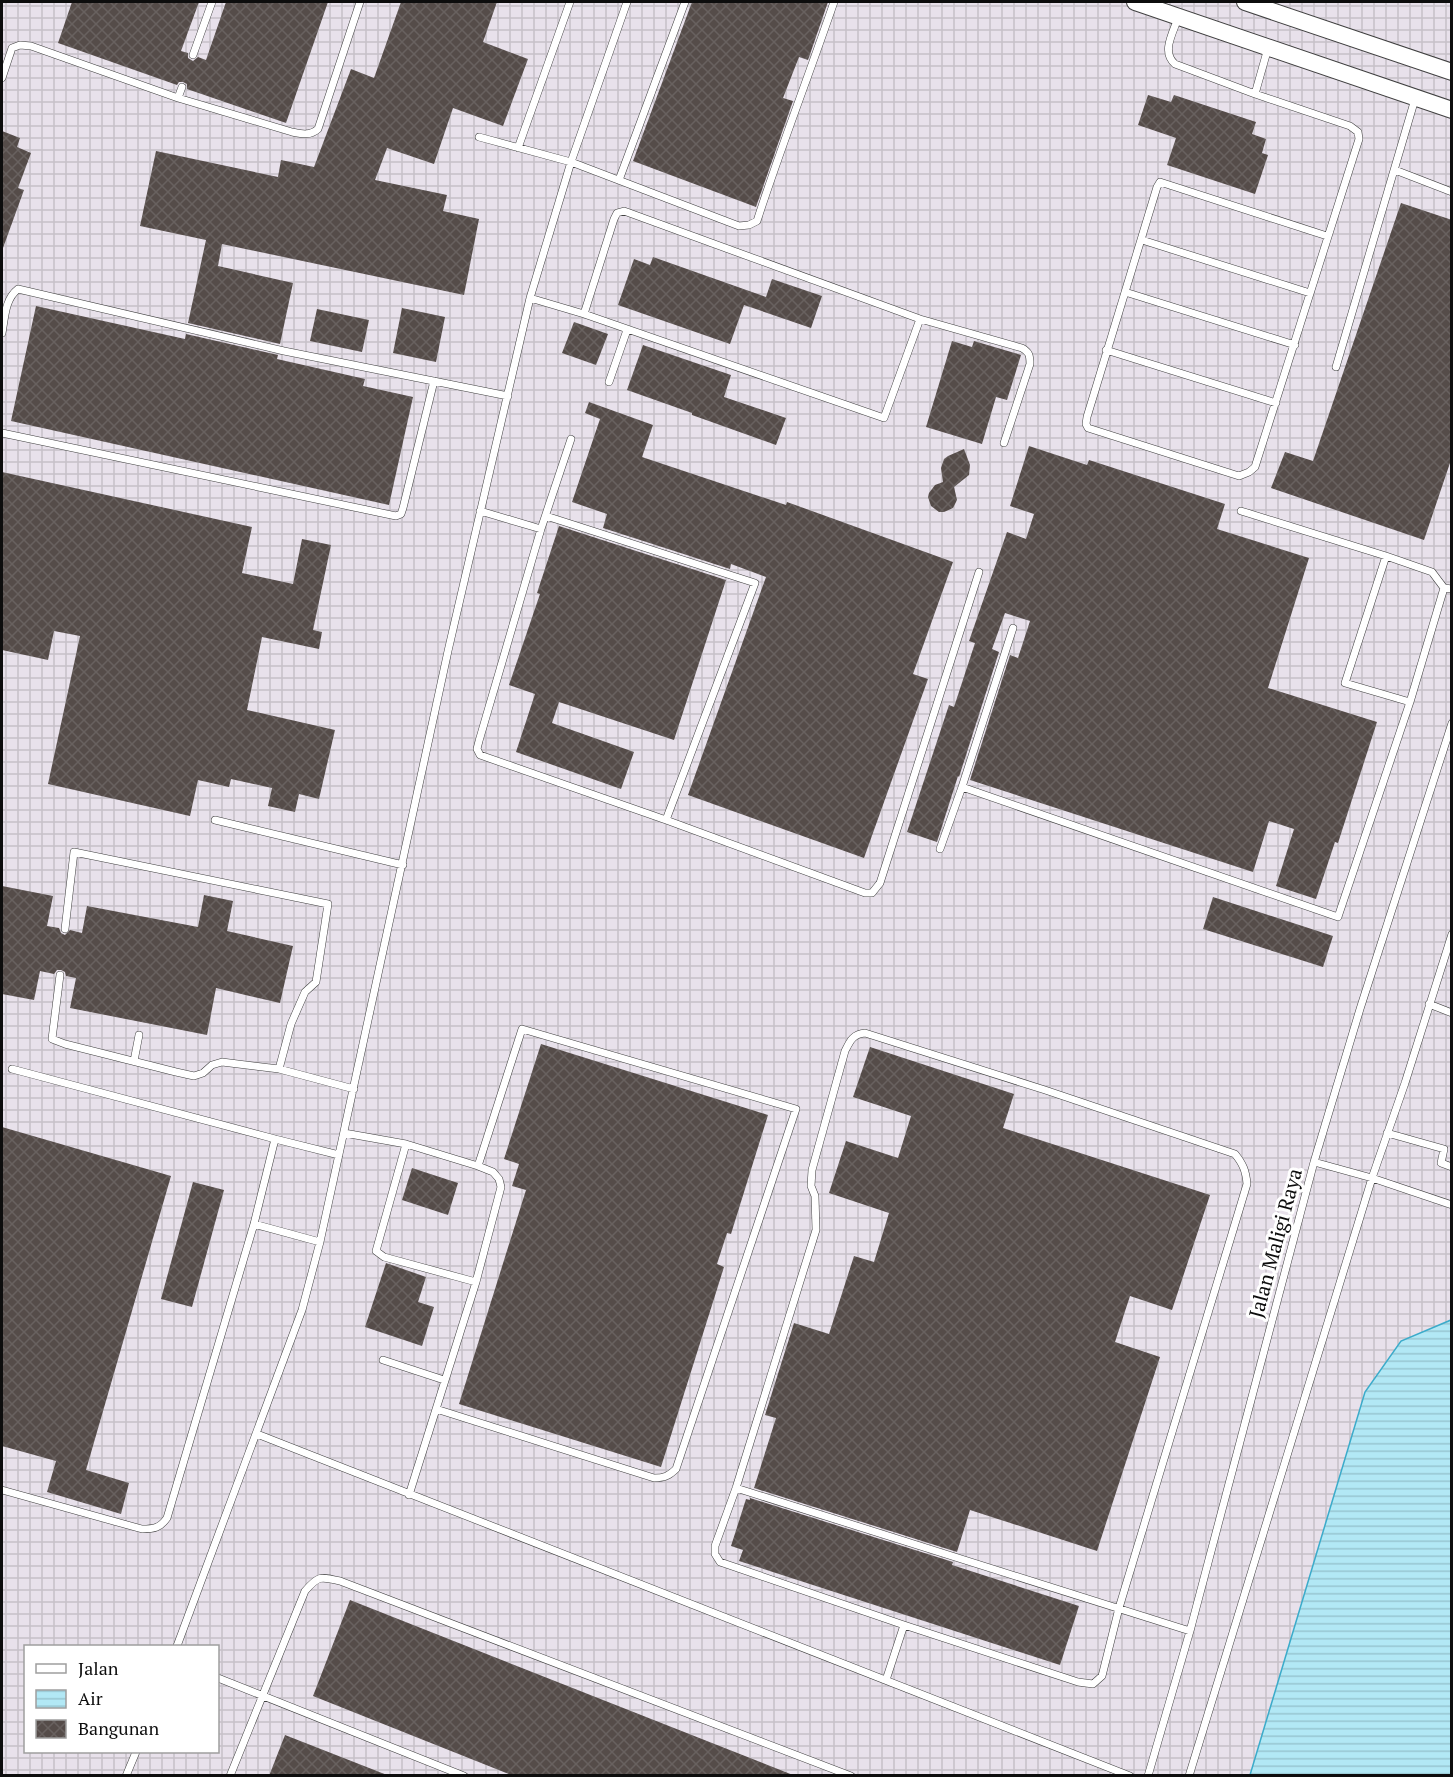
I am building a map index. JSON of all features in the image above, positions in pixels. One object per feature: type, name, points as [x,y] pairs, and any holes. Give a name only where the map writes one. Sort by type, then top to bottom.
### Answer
[{"type":"street","points":[[1136,2],[1452,110]]},
{"type":"street","points":[[1245,2],[1263,4],[1452,72]]},
{"type":"lane","points":[[193,55],[212,2]]},
{"type":"lane","points":[[2,78],[12,48],[24,45],[178,98],[292,132],[313,133],[318,129],[360,2]]},
{"type":"lane","points":[[518,148],[570,2]]},
{"type":"lane","points":[[178,1645],[302,1310],[320,1242],[480,511],[530,298],[571,162],[627,2]]},
{"type":"lane","points":[[619,180],[685,2]]},
{"type":"lane","points":[[479,137],[571,162],[739,226],[749,225],[757,220],[834,2]]},
{"type":"lane","points":[[1178,16],[1167,51],[1170,60],[1175,64],[1350,126],[1358,132],[1359,139],[1255,467],[1239,476],[1088,428],[1087,417],[1106,350],[1160,182],[1327,236]]},
{"type":"lane","points":[[1255,94],[1268,48]]},
{"type":"lane","points":[[178,98],[182,87]]},
{"type":"lane","points":[[1336,367],[1416,96]]},
{"type":"lane","points":[[1395,170],[1452,192]]},
{"type":"lane","points":[[584,314],[614,219],[617,213],[624,211],[920,319],[1027,351],[1030,364],[1004,443]]},
{"type":"lane","points":[[1142,240],[1310,293]]},
{"type":"lane","points":[[2,333],[8,301],[12,293],[18,289],[284,351],[508,396]]},
{"type":"lane","points":[[1125,292],[1294,345]]},
{"type":"lane","points":[[530,298],[584,314],[884,418],[920,319]]},
{"type":"lane","points":[[609,382],[627,330]]},
{"type":"lane","points":[[1106,350],[1276,403]]},
{"type":"lane","points":[[2,433],[396,516],[403,508],[434,381]]},
{"type":"lane","points":[[571,439],[541,529],[477,749],[480,755],[865,893],[872,893],[880,883],[979,572]]},
{"type":"lane","points":[[480,511],[541,529]]},
{"type":"lane","points":[[962,787],[1338,917],[1448,589],[1432,572],[1240,511]]},
{"type":"lane","points":[[546,516],[755,584],[666,820]]},
{"type":"lane","points":[[1386,556],[1346,683],[1410,702]]},
{"type":"lane","points":[[940,849],[1013,628]]},
{"type":"lane","name":"Jalan Maligi Raya","points":[[1148,1776],[1190,1631],[1314,1162],[1360,1009],[1452,723]]},
{"type":"lane","points":[[215,820],[403,865]]},
{"type":"lane","points":[[65,929],[74,852],[328,904],[316,982],[305,992],[291,1024],[279,1069]]},
{"type":"lane","points":[[1189,1776],[1372,1178],[1452,934]]},
{"type":"lane","points":[[60,975],[52,1039],[194,1076],[222,1062],[279,1069],[354,1089]]},
{"type":"lane","points":[[1429,1004],[1452,1012]]},
{"type":"lane","points":[[436,1409],[654,1478],[670,1475],[676,1469],[796,1109],[522,1029],[478,1166]]},
{"type":"lane","points":[[865,1033],[1045,1090],[1235,1154],[1242,1162],[1247,1184],[1119,1608],[1102,1676],[1093,1684],[1078,1682],[720,1562],[715,1554],[714,1546],[736,1488],[816,1230],[815,1196],[811,1186],[813,1170],[845,1051],[851,1040],[858,1034],[865,1033]]},
{"type":"lane","points":[[134,1061],[139,1035]]},
{"type":"lane","points":[[12,1069],[339,1155]]},
{"type":"lane","points":[[344,1133],[406,1144],[478,1166],[493,1172],[499,1179],[501,1187],[476,1282],[409,1494]]},
{"type":"lane","points":[[1387,1133],[1444,1149],[1441,1163],[1452,1167]]},
{"type":"lane","points":[[2,1490],[142,1529],[161,1527],[167,1518],[254,1224],[275,1139]]},
{"type":"lane","points":[[406,1144],[376,1251],[384,1257],[476,1282]]},
{"type":"lane","points":[[1314,1162],[1372,1178],[1452,1205]]},
{"type":"lane","points":[[254,1224],[320,1242]]},
{"type":"lane","points":[[383,1360],[444,1380]]},
{"type":"lane","points":[[257,1434],[1130,1776]]},
{"type":"lane","points":[[736,1488],[1190,1631]]},
{"type":"lane","points":[[230,1776],[305,1591],[315,1579],[325,1577],[851,1776]]},
{"type":"lane","points":[[886,1680],[903,1625]]},
{"type":"lane","points":[[219,1678],[464,1776]]},
{"type":"lane","points":[[126,1776],[136,1753]]},
{"type":"shaded area","points":[[2,2],[1451,2],[1451,1775],[2,1775]]},
{"type":"water","points":[[1451,1320],[1451,1775],[1250,1775],[1365,1392],[1401,1341]]},
{"type":"building","points":[[72,2],[199,2],[181,51],[188,53],[188,58],[193,61],[198,57],[206,60],[226,2],[328,2],[286,123],[187,89],[187,84],[183,82],[177,85],[58,43]]},
{"type":"building","points":[[401,2],[497,2],[483,42],[528,59],[503,126],[453,108],[434,164],[387,148],[375,180],[447,195],[443,211],[479,219],[464,295],[222,244],[218,266],[293,283],[280,344],[188,323],[206,240],[140,226],[156,151],[278,177],[281,160],[314,167],[351,69],[374,78]]},
{"type":"building","points":[[692,2],[828,2],[808,60],[799,57],[783,98],[793,101],[756,207],[633,161]]},
{"type":"building","points":[[1148,95],[1171,102],[1174,95],[1256,122],[1252,134],[1266,139],[1262,153],[1268,155],[1255,194],[1167,165],[1176,138],[1138,125]]},
{"type":"building","points":[[2,131],[20,138],[17,147],[31,153],[18,188],[24,190],[3,248],[2,248]]},
{"type":"building","points":[[1401,203],[1452,220],[1452,457],[1424,540],[1271,488],[1285,452],[1313,461]]},
{"type":"building","points":[[653,257],[766,297],[772,279],[822,296],[811,328],[744,305],[730,344],[618,305],[634,259],[650,265]]},
{"type":"building","points":[[36,306],[185,339],[186,334],[278,355],[277,359],[365,379],[363,386],[413,397],[389,505],[11,421]]},
{"type":"building","points":[[402,308],[445,317],[436,362],[393,353]]},
{"type":"building","points":[[317,309],[369,320],[362,352],[310,341]]},
{"type":"building","points":[[574,322],[608,334],[596,365],[562,353]]},
{"type":"building","points":[[952,341],[972,347],[974,341],[1021,355],[1007,400],[996,397],[982,444],[926,427]]},
{"type":"building","points":[[643,345],[731,375],[724,397],[786,418],[776,445],[627,390]]},
{"type":"building","points":[[589,402],[653,425],[642,457],[786,505],[787,502],[953,562],[913,674],[928,679],[864,858],[688,795],[766,577],[731,564],[730,569],[603,528],[607,514],[572,502],[600,419],[585,413]]},
{"type":"building","points":[[1029,446],[1087,465],[1089,460],[1225,504],[1217,529],[1309,558],[1268,688],[1377,722],[1338,843],[1335,842],[1316,899],[1276,886],[1294,829],[1269,821],[1253,872],[970,780],[1010,655],[1018,658],[1030,621],[1005,613],[992,649],[999,652],[937,842],[907,832],[949,705],[954,707],[975,643],[969,641],[1007,532],[1026,539],[1034,514],[1010,506]]},
{"type":"building","points":[[964,449],[970,465],[969,475],[954,487],[957,500],[953,508],[939,512],[931,506],[929,493],[935,485],[943,482],[941,468],[944,459]]},
{"type":"building","points":[[2,472],[252,527],[242,573],[293,584],[302,539],[331,545],[313,630],[322,632],[319,649],[262,637],[247,710],[335,730],[319,799],[299,794],[295,812],[268,806],[272,788],[231,779],[229,787],[198,780],[190,816],[48,784],[80,636],[54,631],[48,660],[2,650]]},
{"type":"building","points":[[559,526],[726,580],[674,740],[559,702],[552,723],[634,752],[621,789],[516,752],[535,694],[509,685],[540,594],[537,593]]},
{"type":"building","points":[[2,886],[53,896],[47,926],[59,928],[65,935],[70,930],[82,933],[87,906],[198,927],[204,895],[233,901],[227,931],[293,946],[280,1003],[216,988],[207,1035],[70,1008],[76,978],[66,976],[61,970],[57,970],[54,974],[40,971],[34,1000],[2,994]]},
{"type":"building","points":[[1213,897],[1333,936],[1323,967],[1203,929]]},
{"type":"building","points":[[541,1044],[768,1115],[731,1234],[727,1233],[717,1264],[724,1267],[661,1467],[459,1404],[526,1190],[512,1186],[519,1164],[504,1159]]},
{"type":"building","points":[[870,1047],[1014,1094],[1003,1128],[1210,1195],[1172,1310],[1130,1296],[1115,1342],[1160,1357],[1097,1551],[970,1510],[957,1552],[754,1488],[776,1418],[765,1415],[794,1323],[829,1334],[854,1256],[874,1262],[889,1213],[829,1193],[846,1141],[898,1158],[911,1116],[853,1097]]},
{"type":"building","points":[[2,1127],[171,1176],[86,1470],[129,1483],[121,1514],[47,1492],[56,1461],[2,1446]]},
{"type":"building","points":[[412,1168],[458,1183],[448,1215],[402,1200]]},
{"type":"building","points":[[193,1182],[224,1190],[192,1307],[161,1299]]},
{"type":"building","points":[[386,1263],[426,1277],[418,1302],[434,1307],[422,1346],[365,1327]]},
{"type":"building","points":[[750,1498],[953,1562],[952,1565],[1079,1606],[1060,1665],[739,1561],[743,1550],[731,1546],[746,1499],[750,1500]]},
{"type":"building","points":[[350,1600],[793,1776],[514,1776],[313,1696]]},
{"type":"building","points":[[285,1735],[387,1775],[269,1776]]}]
